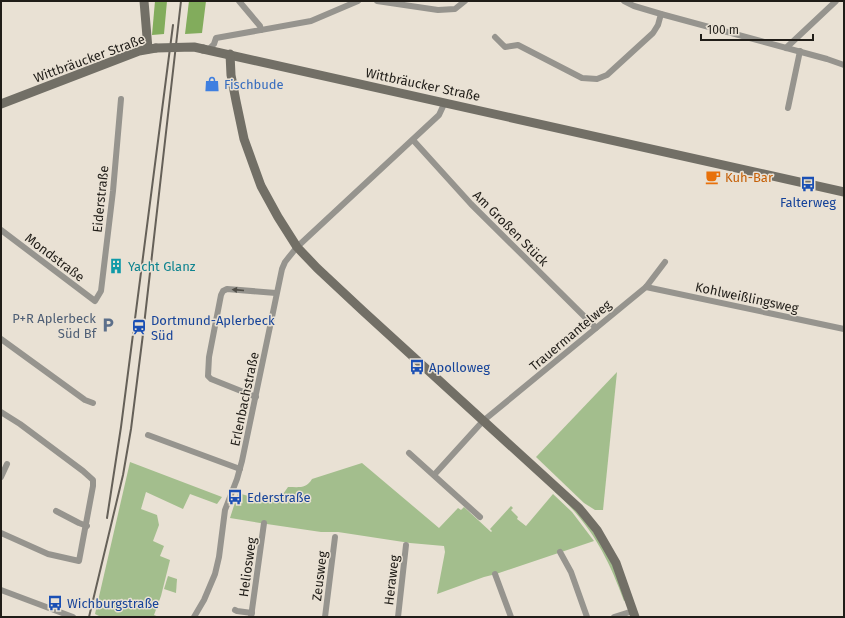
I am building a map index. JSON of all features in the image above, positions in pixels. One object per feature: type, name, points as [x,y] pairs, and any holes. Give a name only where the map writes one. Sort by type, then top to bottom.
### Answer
[{"type":"main road","points":[[144,1],[152,49]]},
{"type":"main road","name":"Wittbräucker Straße","points":[[1,104],[152,49],[194,47],[844,192]]},
{"type":"main road","points":[[230,54],[231,75],[244,139],[261,186],[297,247],[329,279],[579,508],[597,530],[616,562],[634,614]]},
{"type":"street","points":[[239,1],[260,26],[261,30]]},
{"type":"street","points":[[206,49],[214,44],[216,38],[311,21],[358,1]]},
{"type":"street","points":[[377,1],[438,10],[455,9],[465,1]]},
{"type":"street","points":[[624,1],[634,6],[661,14],[800,51],[844,65]]},
{"type":"street","points":[[786,48],[836,1]]},
{"type":"street","points":[[495,37],[505,47],[518,45],[582,78],[597,79],[606,75],[653,33],[658,25],[661,14]]},
{"type":"street","points":[[788,108],[800,51]]},
{"type":"street","name":"Eiderstraße","points":[[96,301],[101,291],[120,99]]},
{"type":"street","name":"Erlenbachstraße","points":[[194,617],[204,600],[215,574],[219,557],[225,510],[240,469],[256,397],[276,293],[285,262],[297,247],[440,115],[445,102]]},
{"type":"street","name":"Am Großen Stück","points":[[413,140],[472,204],[596,328]]},
{"type":"street","name":"Mondstraße","points":[[1,230],[96,301]]},
{"type":"street","name":"Trauermantelweg","points":[[434,475],[483,421],[646,287],[665,262]]},
{"type":"street","name":"Kohlweißlingsweg","points":[[646,287],[844,329]]},
{"type":"street","points":[[256,397],[211,379],[208,376],[209,357],[223,291],[227,289],[276,293]]},
{"type":"street","points":[[1,339],[85,400],[93,403]]},
{"type":"street","points":[[1,412],[20,424],[93,480],[87,526],[79,561],[48,554],[1,533]]},
{"type":"street","points":[[148,435],[240,469]]},
{"type":"street","points":[[409,453],[480,517]]},
{"type":"street","points":[[1,477],[7,464]]},
{"type":"street","points":[[56,511],[87,526]]},
{"type":"street","name":"Heliosweg","points":[[235,610],[252,615],[264,523]]},
{"type":"street","name":"Zeusweg","points":[[325,617],[335,537]]},
{"type":"street","name":"Heraweg","points":[[398,617],[406,545]]},
{"type":"street","points":[[560,552],[571,572],[587,617]]},
{"type":"street","points":[[495,574],[512,617]]},
{"type":"street","points":[[1,590],[73,617]]},
{"type":"street","points":[[614,617],[634,614]]},
{"type":"green space","points":[[155,1],[167,1],[164,34],[152,35]]},
{"type":"green space","points":[[189,1],[206,1],[202,33],[185,34]]},
{"type":"green space","points":[[617,372],[603,510],[595,510],[584,503],[536,457]]},
{"type":"green space","points":[[130,462],[222,497],[217,504],[190,494],[183,509],[146,492],[141,509],[157,515],[159,525],[153,541],[164,546],[160,556],[170,560],[161,596],[154,615],[159,617],[101,617],[95,614]]},
{"type":"green space","points":[[362,463],[439,528],[458,508],[461,510],[464,507],[491,532],[492,531],[490,529],[511,506],[513,508],[511,510],[518,517],[517,519],[526,526],[553,494],[572,512],[594,541],[437,594],[445,552],[444,546],[410,543],[338,532],[321,532],[230,518],[238,493],[262,500],[281,497],[288,487],[305,486],[312,479]]},
{"type":"green space","points":[[557,491],[573,507],[600,542],[613,567],[626,600],[624,601],[618,585],[597,542],[578,516],[555,492]]},
{"type":"green space","points":[[168,576],[177,579],[176,593],[164,589]]},
{"type":"railway","points":[[89,617],[123,475],[131,429],[181,1]]},
{"type":"railway","points":[[107,518],[121,427],[173,25]]},
{"type":"place","name":"Fischbude","points":[[212,84]]},
{"type":"place","name":"Kuh-Bar","points":[[713,177]]},
{"type":"place","name":"Falterweg","points":[[808,184]]},
{"type":"place","name":"Yacht Glanz","points":[[116,266]]},
{"type":"place","name":"P+R Aplerbeck Süd Bf","points":[[108,325]]},
{"type":"place","name":"Dortmund-Aplerbeck Süd","points":[[139,327]]},
{"type":"place","name":"Apolloweg","points":[[417,367]]},
{"type":"place","name":"Ederstraße","points":[[235,497]]},
{"type":"place","name":"Wichburgstraße","points":[[55,603]]}]
